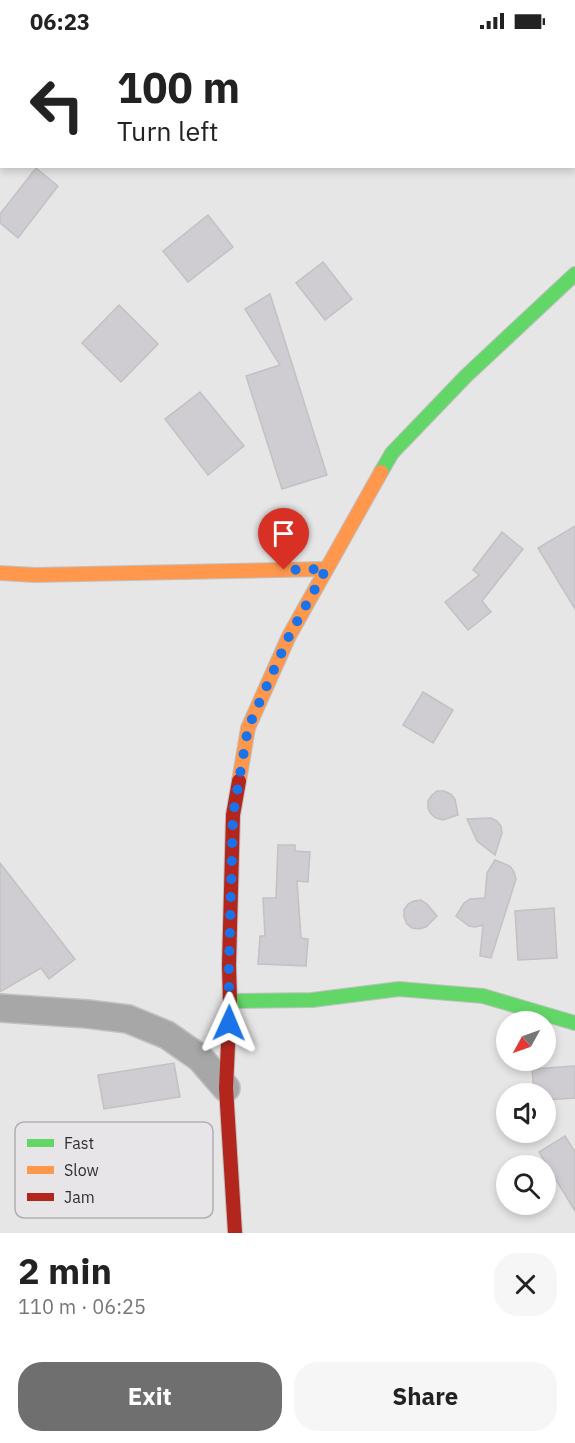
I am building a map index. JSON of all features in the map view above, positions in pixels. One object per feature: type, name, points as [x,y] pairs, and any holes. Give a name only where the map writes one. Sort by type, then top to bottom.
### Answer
[{"type":"street","points":[[235,1233],[226,1088],[230,1001],[229,965],[233,815],[248,728],[289,636],[392,453],[466,376],[575,274]]},
{"type":"street","points":[[0,573],[35,575],[326,569]]},
{"type":"street","points":[[230,1001],[312,1000],[399,989],[483,996],[575,1023]]},
{"type":"street","points":[[0,1008],[128,1019],[167,1035],[200,1058],[226,1088]]},
{"type":"building","points":[[36,168],[58,186],[18,238],[0,223],[0,214]]},
{"type":"building","points":[[208,215],[233,247],[188,282],[163,251]]},
{"type":"building","points":[[323,262],[352,299],[325,320],[296,283]]},
{"type":"building","points":[[270,294],[327,475],[282,489],[246,376],[280,365],[245,309]]},
{"type":"building","points":[[119,305],[158,344],[121,382],[82,343]]},
{"type":"building","points":[[200,392],[244,446],[208,475],[165,419]]},
{"type":"building","points":[[575,526],[575,609],[538,548]]},
{"type":"building","points":[[502,532],[523,549],[482,601],[491,612],[468,630],[445,602],[479,575],[473,570]]},
{"type":"building","points":[[423,692],[453,710],[433,743],[403,725]]},
{"type":"building","points":[[437,791],[451,794],[455,799],[458,815],[443,820],[431,814],[428,801]]},
{"type":"building","points":[[491,818],[501,826],[502,833],[495,855],[477,841],[467,819]]},
{"type":"building","points":[[278,845],[295,845],[295,851],[310,852],[308,882],[297,881],[301,938],[308,939],[306,966],[258,964],[260,936],[265,936],[263,898],[276,898]]},
{"type":"building","points":[[495,860],[510,866],[516,879],[491,958],[480,956],[483,925],[469,926],[456,916],[464,903],[470,899],[485,898],[487,873]]},
{"type":"building","points":[[0,863],[75,959],[49,979],[41,968],[0,992]]},
{"type":"building","points":[[421,900],[437,916],[426,927],[412,928],[407,924],[404,910],[408,904]]},
{"type":"building","points":[[554,908],[557,958],[518,960],[515,911]]},
{"type":"building","points":[[174,1063],[180,1097],[104,1109],[98,1075]]},
{"type":"building","points":[[575,1066],[575,1098],[556,1099],[556,1083],[533,1083],[532,1071],[556,1071],[556,1067]]},
{"type":"building","points":[[565,1136],[575,1152],[575,1211],[556,1180],[556,1155],[541,1155],[539,1152]]},
{"type":"traffic: fast","points":[[381,472],[392,453],[466,376],[575,274]]},
{"type":"traffic: fast","points":[[230,1001],[312,1000],[399,989],[483,996],[575,1023]]},
{"type":"traffic: slow","points":[[239,781],[248,728],[289,636],[381,472]]},
{"type":"traffic: slow","points":[[0,573],[35,575],[326,569]]},
{"type":"traffic: jam","points":[[235,1233],[226,1088],[233,815],[239,781]]},
{"type":"route","points":[[229,1023],[233,815],[248,728],[289,636],[326,569],[284,570]]}]
